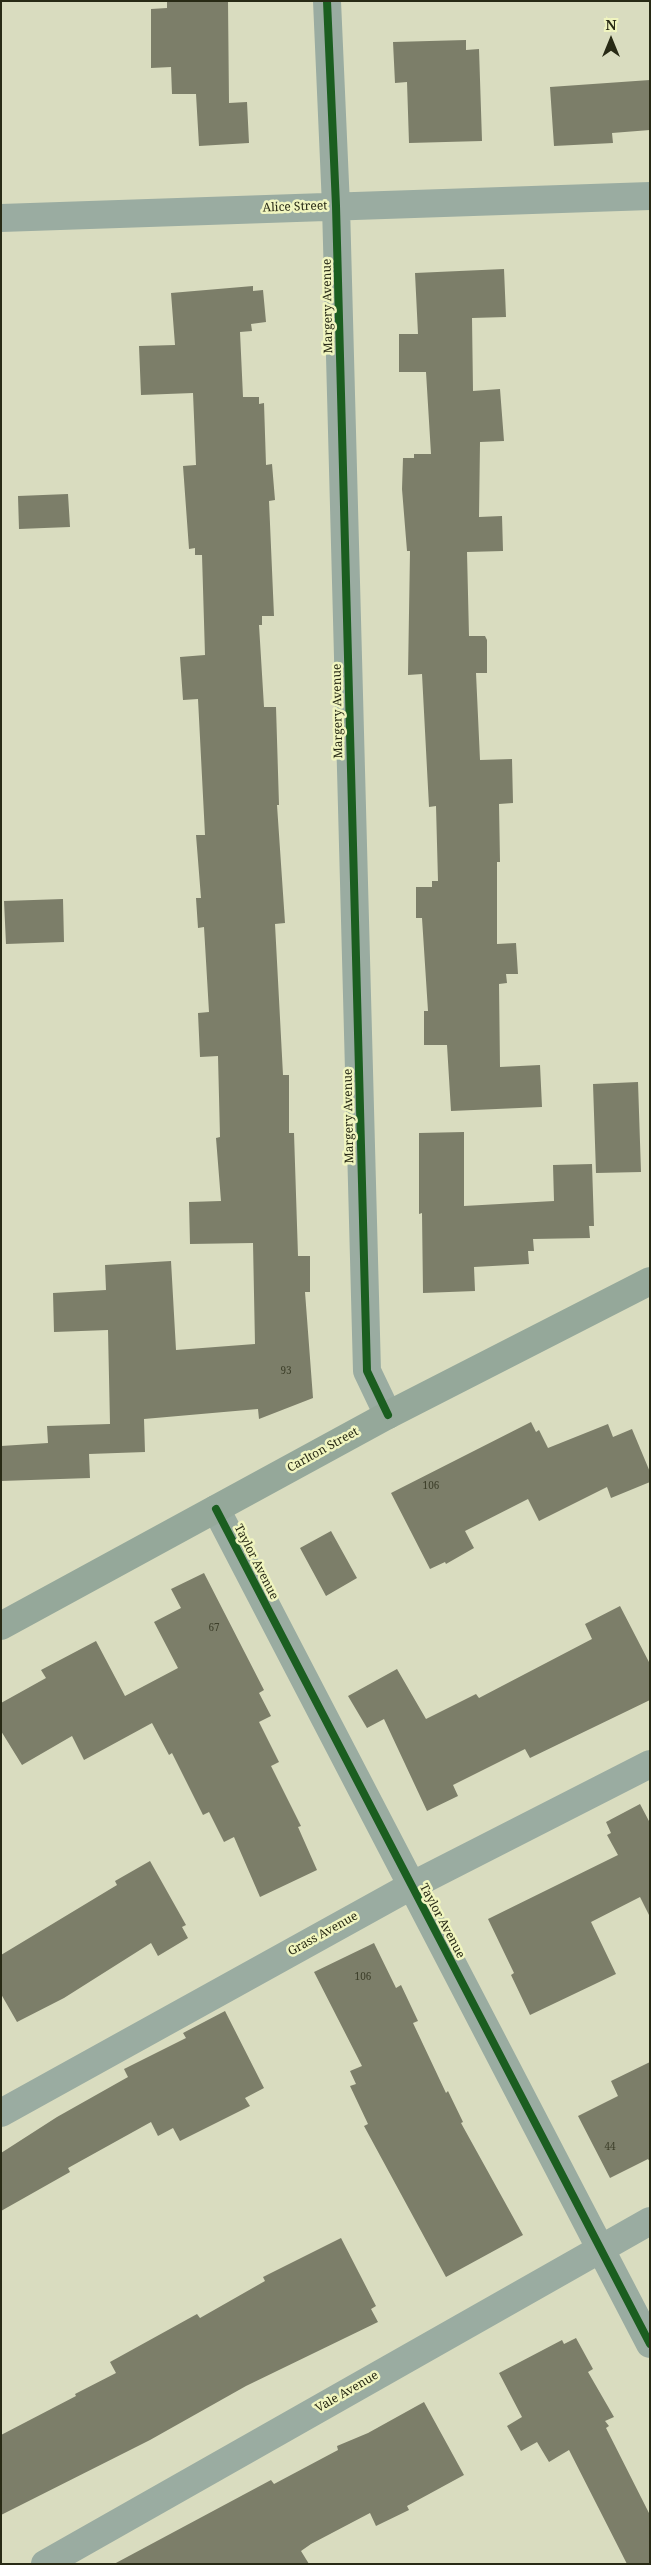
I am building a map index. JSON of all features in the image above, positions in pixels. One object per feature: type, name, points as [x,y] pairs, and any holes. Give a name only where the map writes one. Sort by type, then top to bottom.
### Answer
[{"type":"main road","name":"Carlton Street","points":[[1,1626],[388,1415],[650,1281]]},
{"type":"street","name":"Margery Avenue","points":[[327,1],[336,206],[367,1371],[388,1415]]},
{"type":"street","name":"Alice Street","points":[[1,218],[650,196]]},
{"type":"street","name":"Taylor Avenue","points":[[216,1509],[650,2344]]},
{"type":"street","name":"Grass Avenue","points":[[1,2113],[411,1886],[650,1764]]},
{"type":"street","name":"Vale Avenue","points":[[46,2564],[650,2221]]},
{"type":"building","points":[[167,1],[228,1],[229,103],[247,102],[249,143],[199,146],[196,94],[172,94],[171,67],[151,68],[151,9],[167,8]]},
{"type":"building","points":[[466,40],[466,50],[479,49],[482,141],[409,143],[407,82],[395,83],[393,42]]},
{"type":"building","points":[[650,80],[650,130],[612,133],[613,143],[554,146],[550,87]]},
{"type":"building","points":[[504,269],[506,317],[472,318],[473,391],[500,389],[504,441],[480,442],[479,517],[502,516],[503,551],[467,552],[469,636],[485,636],[487,640],[487,673],[476,673],[480,760],[512,759],[513,803],[499,804],[500,862],[497,862],[497,944],[516,943],[518,974],[506,974],[507,983],[499,984],[500,1067],[540,1065],[542,1107],[451,1111],[447,1045],[424,1045],[424,1011],[428,1011],[422,918],[416,918],[416,887],[432,887],[432,881],[438,881],[436,806],[429,807],[422,674],[408,675],[410,551],[407,551],[402,489],[403,458],[414,458],[414,454],[431,454],[426,372],[399,372],[399,334],[418,334],[415,273]]},
{"type":"building","points":[[253,286],[253,291],[263,290],[266,322],[251,324],[252,331],[240,332],[243,397],[259,397],[259,404],[264,403],[266,465],[272,464],[275,500],[269,501],[274,616],[262,616],[262,625],[259,625],[264,707],[276,707],[279,805],[277,805],[285,923],[275,924],[283,1075],[289,1075],[289,1133],[294,1133],[298,1256],[310,1256],[310,1292],[305,1292],[313,1398],[259,1419],[258,1409],[144,1419],[145,1452],[89,1454],[90,1478],[1,1481],[1,1446],[48,1443],[47,1426],[110,1424],[108,1330],[54,1332],[53,1293],[106,1290],[105,1265],[171,1261],[176,1350],[255,1344],[253,1243],[190,1244],[189,1202],[221,1201],[216,1138],[220,1137],[218,1056],[200,1057],[198,1013],[209,1012],[204,927],[198,928],[196,898],[201,898],[196,835],[205,835],[198,699],[183,700],[180,657],[205,655],[202,555],[195,555],[195,548],[189,549],[183,466],[196,465],[193,393],[141,395],[139,346],[175,345],[171,293]]},
{"type":"building","points":[[68,494],[70,527],[19,529],[18,496]]},
{"type":"building","points":[[63,899],[64,942],[6,944],[4,901]]},
{"type":"building","points":[[638,1082],[641,1172],[596,1173],[593,1084]]},
{"type":"building","points":[[464,1132],[464,1206],[554,1201],[553,1165],[592,1164],[594,1226],[589,1226],[590,1238],[533,1239],[534,1251],[528,1251],[529,1264],[474,1267],[475,1291],[423,1293],[422,1213],[419,1214],[419,1133]]},
{"type":"building","points":[[531,1422],[536,1432],[539,1430],[548,1448],[608,1424],[613,1437],[632,1429],[650,1472],[650,1482],[611,1498],[607,1487],[539,1521],[528,1499],[465,1531],[474,1548],[446,1564],[445,1562],[430,1569],[391,1493]]},
{"type":"building","points":[[331,1531],[357,1578],[326,1596],[300,1548]]},
{"type":"building","points":[[204,1573],[264,1690],[259,1693],[271,1716],[259,1722],[279,1762],[271,1766],[301,1826],[298,1827],[317,1870],[260,1897],[234,1837],[224,1842],[209,1812],[203,1815],[172,1753],[169,1755],[152,1723],[84,1760],[72,1736],[22,1765],[1,1731],[1,1703],[46,1678],[41,1670],[96,1641],[125,1696],[178,1668],[154,1622],[181,1608],[171,1589]]},
{"type":"building","points":[[620,1606],[650,1664],[650,1700],[530,1758],[525,1749],[453,1785],[458,1796],[427,1811],[384,1719],[367,1728],[348,1696],[397,1669],[426,1719],[476,1694],[479,1698],[592,1639],[585,1624]]},
{"type":"building","points":[[640,1804],[650,1823],[650,1917],[640,1897],[591,1922],[616,1974],[530,2015],[511,1975],[514,1973],[488,1919],[618,1855],[607,1835],[611,1833],[606,1822]]},
{"type":"building","points":[[150,1861],[186,1925],[182,1927],[188,1938],[158,1956],[151,1943],[64,1998],[17,2022],[1,1994],[1,1955],[117,1885],[115,1881]]},
{"type":"building","points":[[374,1943],[396,1988],[401,1985],[418,2021],[413,2023],[446,2093],[448,2091],[463,2122],[461,2123],[523,2235],[446,2277],[364,2126],[368,2124],[350,2086],[356,2084],[350,2071],[362,2066],[314,1972]]},
{"type":"building","points":[[225,2011],[264,2088],[245,2098],[250,2106],[180,2141],[173,2128],[158,2136],[151,2122],[68,2168],[70,2172],[1,2211],[1,2153],[57,2117],[128,2077],[124,2069],[186,2038],[183,2033]]},
{"type":"building","points":[[650,2062],[650,2162],[648,2159],[610,2178],[578,2116],[618,2096],[611,2081]]},
{"type":"building","points":[[341,2238],[376,2306],[371,2309],[378,2322],[246,2386],[150,2440],[1,2515],[1,2435],[116,2373],[110,2362],[197,2314],[200,2318],[265,2281],[263,2277]]},
{"type":"building","points":[[576,2338],[593,2369],[588,2372],[614,2417],[605,2421],[609,2426],[606,2428],[650,2515],[650,2564],[627,2564],[569,2450],[549,2462],[537,2442],[521,2451],[507,2426],[522,2417],[499,2373],[562,2340],[564,2344]]},
{"type":"building","points":[[424,2402],[464,2475],[407,2506],[409,2510],[376,2526],[370,2513],[311,2544],[301,2551],[309,2564],[114,2564],[271,2480],[274,2484],[338,2450],[337,2446],[368,2433]]},
{"type":"cycle path","points":[[327,1],[336,206],[367,1371],[388,1415]]},
{"type":"cycle path","points":[[216,1509],[650,2344]]}]
